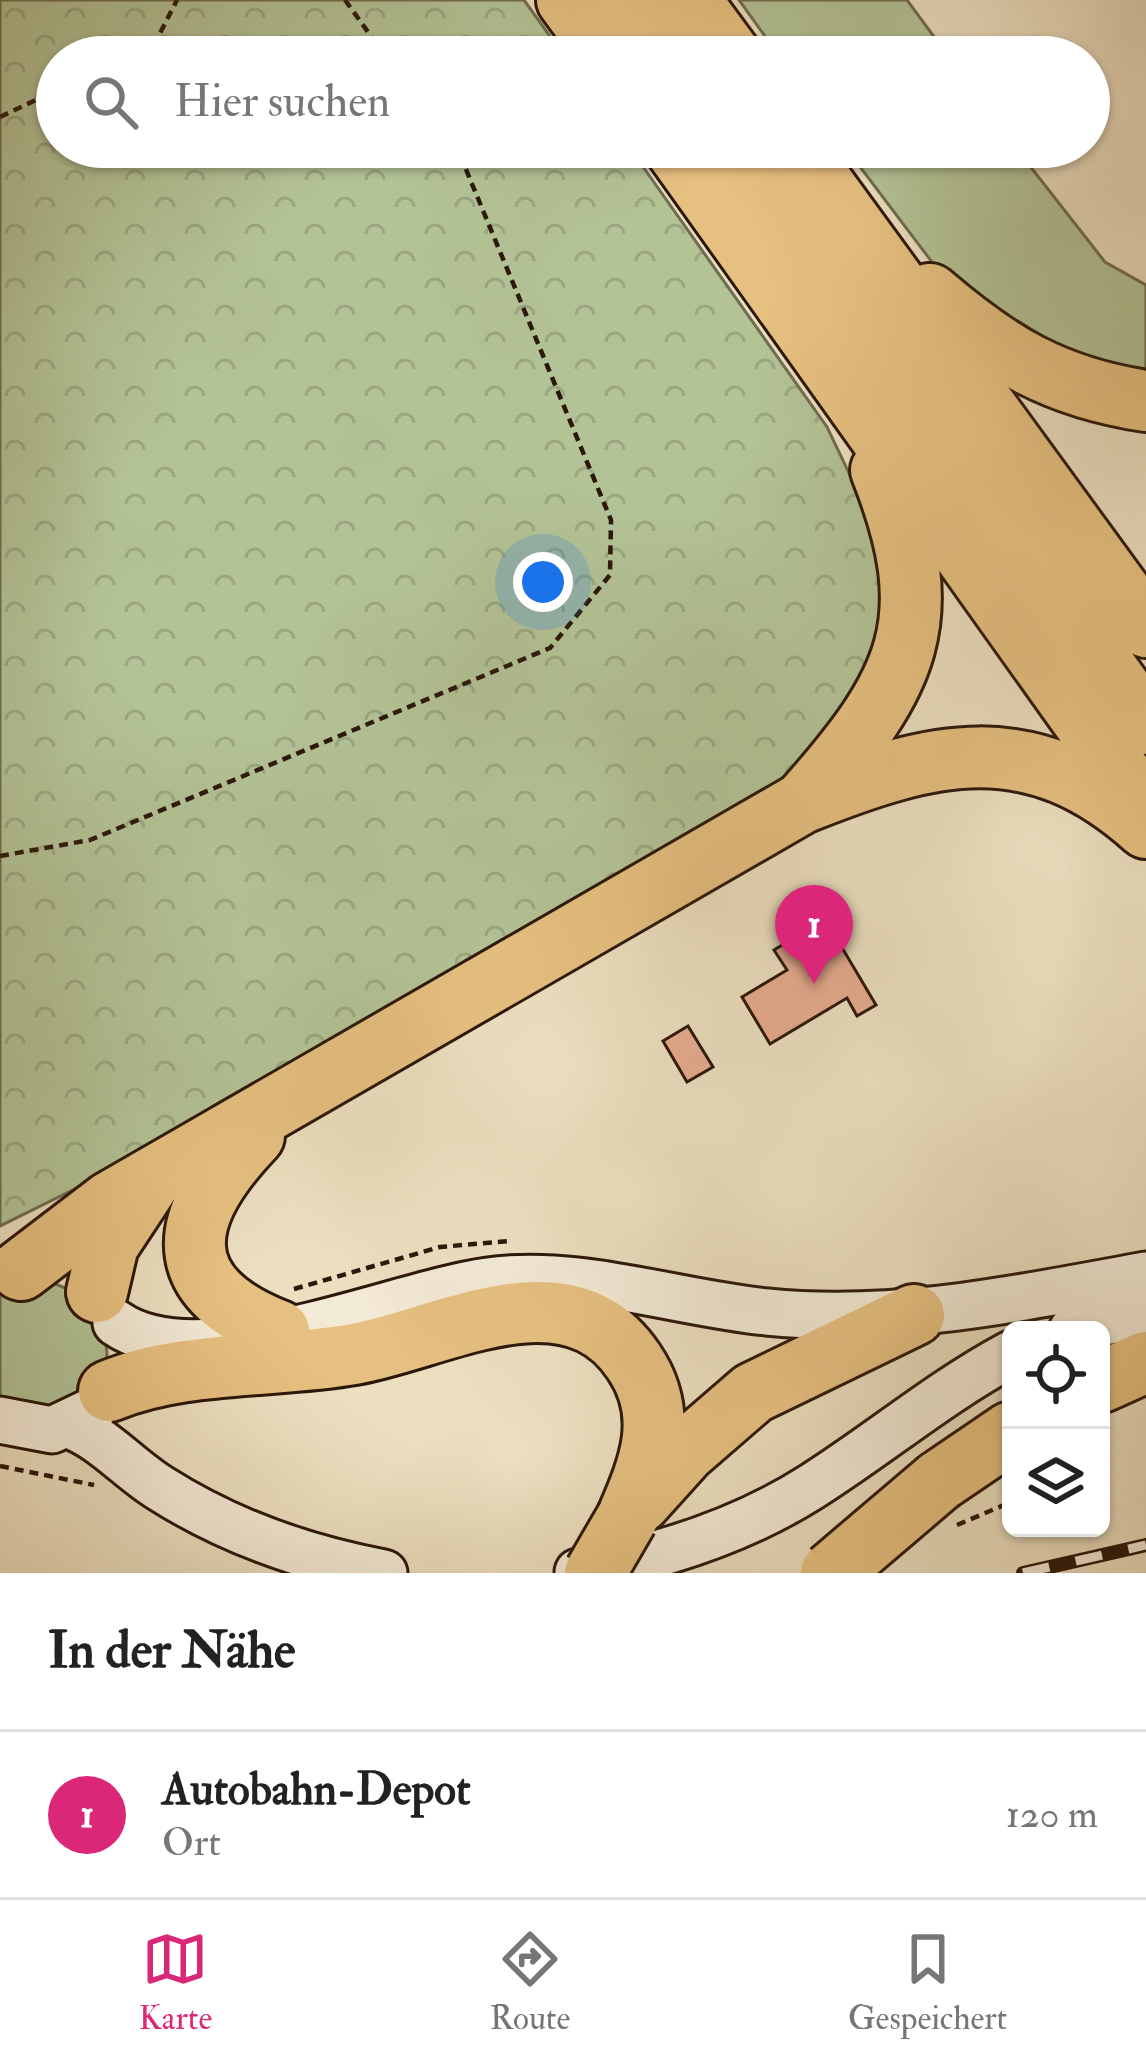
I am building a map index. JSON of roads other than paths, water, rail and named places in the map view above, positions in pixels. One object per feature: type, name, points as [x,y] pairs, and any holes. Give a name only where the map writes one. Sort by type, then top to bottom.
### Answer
[{"type":"highway","points":[[567,0],[594,36]]},
{"type":"highway","points":[[626,0],[652,36]]},
{"type":"highway","points":[[690,0],[716,36]]},
{"type":"highway","points":[[689,168],[1146,809]]},
{"type":"highway","points":[[746,168],[1146,724]]},
{"type":"highway","points":[[811,168],[1146,627]]},
{"type":"highway","points":[[848,218],[977,334],[1034,371],[1105,395],[1146,401]]},
{"type":"highway","points":[[802,803],[872,719],[896,675],[909,632],[912,594],[905,542],[852,398]]},
{"type":"highway","points":[[11,1275],[75,1224],[802,803],[913,762],[993,754],[1071,778],[1146,828]]},
{"type":"highway","points":[[279,1330],[235,1311],[211,1289],[198,1267],[193,1236],[210,1188],[289,1099]]},
{"type":"highway","points":[[107,1308],[108,1245],[152,1181]]},
{"type":"highway","points":[[89,1408],[147,1378],[352,1354],[496,1315],[570,1316],[622,1345],[650,1391],[654,1444],[627,1518],[595,1573]]},
{"type":"highway","points":[[627,1518],[686,1451],[753,1393],[914,1315]]},
{"type":"highway","points":[[1110,1378],[1146,1362]]},
{"type":"highway","points":[[831,1573],[939,1481],[1002,1438]]},
{"type":"highway","points":[[851,1573],[939,1481]]},
{"type":"main road","points":[[11,1275],[54,1270],[149,1340],[175,1342],[279,1330],[485,1281],[526,1278],[770,1313],[914,1315],[1146,1275]]},
{"type":"main road","points":[[0,1420],[34,1430],[89,1408],[121,1358],[107,1308]]},
{"type":"main road","points":[[1109,1321],[1146,1312]]},
{"type":"main road","points":[[575,1573],[681,1549],[752,1519],[809,1488],[968,1377],[1002,1359]]},
{"type":"main road","points":[[89,1408],[167,1493],[238,1531],[308,1555],[384,1573]]},
{"type":"railway","points":[[1023,1573],[1146,1545]]},
{"type":"place","name":"Autobahn-Depot","points":[[814,984]]}]
